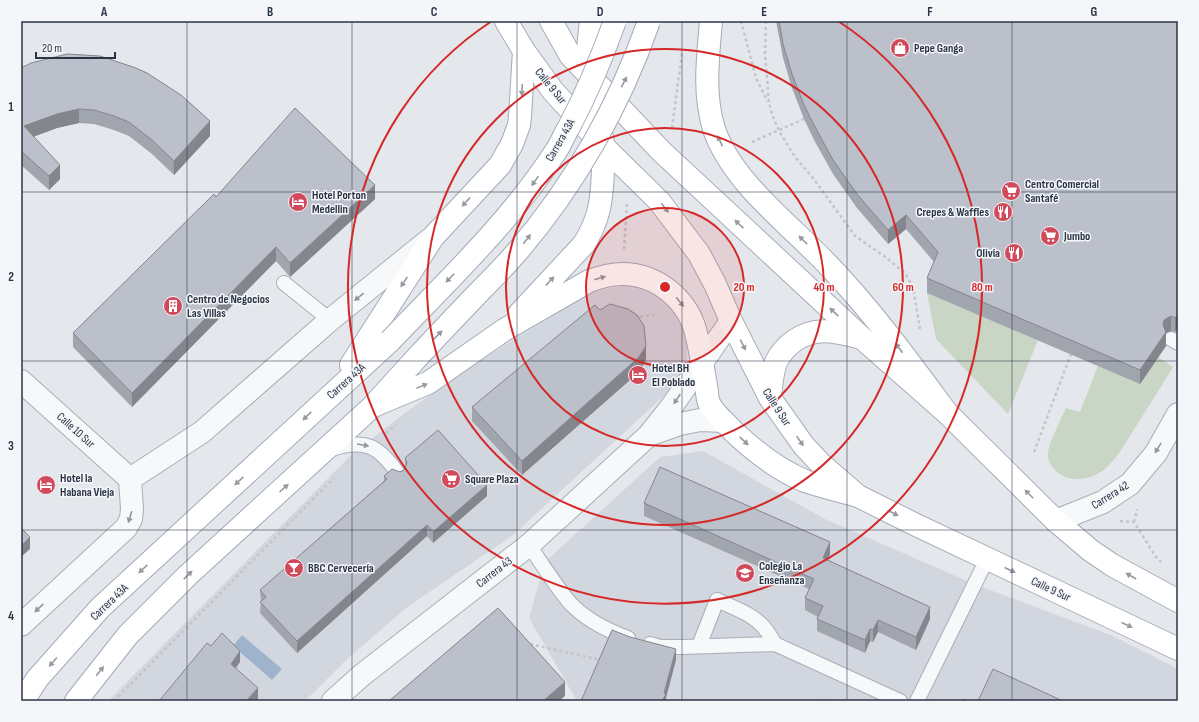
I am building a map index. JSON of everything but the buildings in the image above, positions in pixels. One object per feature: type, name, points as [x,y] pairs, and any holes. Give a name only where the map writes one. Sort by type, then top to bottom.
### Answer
[{"type":"main road","name":"Calle 9 Sur","points":[[506,21],[524,51],[553,91],[603,146],[659,201],[699,254],[770,398],[804,446],[821,464],[858,496],[986,559],[1178,649]]},
{"type":"main road","points":[[551,21],[570,55],[661,151],[863,339],[948,413],[1056,522],[1090,550],[1112,565],[1178,602]]},
{"type":"main road","points":[[504,330],[584,244],[597,220],[601,201],[603,146],[588,75],[588,51],[591,21]]},
{"type":"main road","name":"Carrera 43A","points":[[23,701],[37,679],[100,608],[390,341],[496,230],[556,150],[581,104],[615,21]]},
{"type":"main road","points":[[76,701],[134,630],[188,575],[372,406],[516,254],[551,208],[580,166],[606,119],[636,57],[649,21]]},
{"type":"main road","points":[[711,21],[707,72],[709,104],[714,129],[730,162],[760,197],[831,267],[885,329],[948,413]]},
{"type":"main road","points":[[336,390],[433,237],[500,165],[512,144],[519,126],[524,51]]},
{"type":"main road","points":[[372,406],[428,383],[504,330],[589,281],[604,276],[622,274],[636,276],[651,280],[668,290],[681,301],[690,317],[697,335],[709,403],[723,421],[747,444],[775,464],[805,481],[858,496]]},
{"type":"main road","points":[[770,398],[772,375],[777,361],[787,346],[803,335],[821,331],[839,332],[863,339]]},
{"type":"street","points":[[21,625],[126,528],[131,519],[132,509],[130,478],[202,432],[330,320],[433,237]]},
{"type":"street","name":"Carrera 43","points":[[333,701],[362,674],[529,545],[650,435],[731,321]]},
{"type":"street","name":"Calle 10 Sur","points":[[21,381],[130,478]]},
{"type":"street","name":"Carrera 42","points":[[1056,522],[1103,502],[1130,484],[1156,453],[1178,414]]},
{"type":"street","name":"Carrera 43","points":[[650,435],[680,424],[700,420],[723,421]]},
{"type":"lane","points":[[284,283],[330,320]]},
{"type":"lane","points":[[325,450],[347,444],[369,446],[388,459],[399,475]]},
{"type":"lane","points":[[529,545],[570,603],[586,617],[609,631],[632,640],[660,647],[774,644],[900,701]]},
{"type":"lane","points":[[917,701],[986,559]]},
{"type":"lane","points":[[699,646],[717,600],[748,614],[766,629],[774,644]]},
{"type":"path","points":[[742,21],[756,78],[769,103]]},
{"type":"path","points":[[766,21],[765,54],[769,103],[779,131],[795,157],[813,178],[855,236],[905,273],[913,287],[920,329]]},
{"type":"path","points":[[674,124],[682,53]]},
{"type":"path","points":[[752,142],[804,119]]},
{"type":"path","points":[[622,274],[627,201]]},
{"type":"path","points":[[1034,452],[1071,354]]},
{"type":"path","points":[[369,446],[397,424]]},
{"type":"path","points":[[114,701],[337,474]]},
{"type":"path","points":[[1103,502],[1109,522],[1134,522],[1156,557],[1162,562]]},
{"type":"path","points":[[526,643],[604,660]]},
{"type":"path","points":[[823,701],[829,701]]},
{"type":"shaded area","name":"Square Plaza","points":[[622,286],[636,286],[651,291],[665,299],[683,324],[687,341],[687,356],[683,370],[676,382],[666,394],[513,535],[406,608],[345,661],[305,701],[108,701],[352,454],[405,413],[453,379],[513,340],[597,291]]},
{"type":"shaded area","name":"Colegio La Enseñanza","points":[[703,451],[825,519],[974,584],[1113,636],[1178,669],[1178,701],[577,701],[529,618],[545,562],[660,457]]},
{"type":"green space","points":[[927,293],[1038,340],[1008,414],[936,339]]},
{"type":"green space","points":[[1158,357],[1173,367],[1124,446],[1110,464],[1094,476],[1080,479],[1066,477],[1054,469],[1051,466],[1048,455],[1050,444],[1066,408],[1080,412],[1098,366]]},
{"type":"water","points":[[242,635],[282,669],[272,680],[233,646]]},
{"type":"place","name":"Pepe Ganga","points":[[900,48]]},
{"type":"place","name":"Centro Comercial Santafé","points":[[1011,191]]},
{"type":"place","name":"Hotel Porton Medellin","points":[[298,202]]},
{"type":"place","name":"Crepes & Waffles","points":[[1003,212]]},
{"type":"place","name":"Jumbo","points":[[1050,236]]},
{"type":"place","name":"Olivia","points":[[1014,253]]},
{"type":"place","name":"Centro de Negocios Las Villas","points":[[173,306]]},
{"type":"place","name":"Hotel BH El Poblado","points":[[638,375]]},
{"type":"place","name":"Square Plaza","points":[[451,479]]},
{"type":"place","name":"Hotel la Habana Vieja","points":[[46,485]]},
{"type":"place","name":"BBC Cervecería","points":[[294,568]]},
{"type":"place","name":"Colegio La Enseñanza","points":[[745,573]]}]
